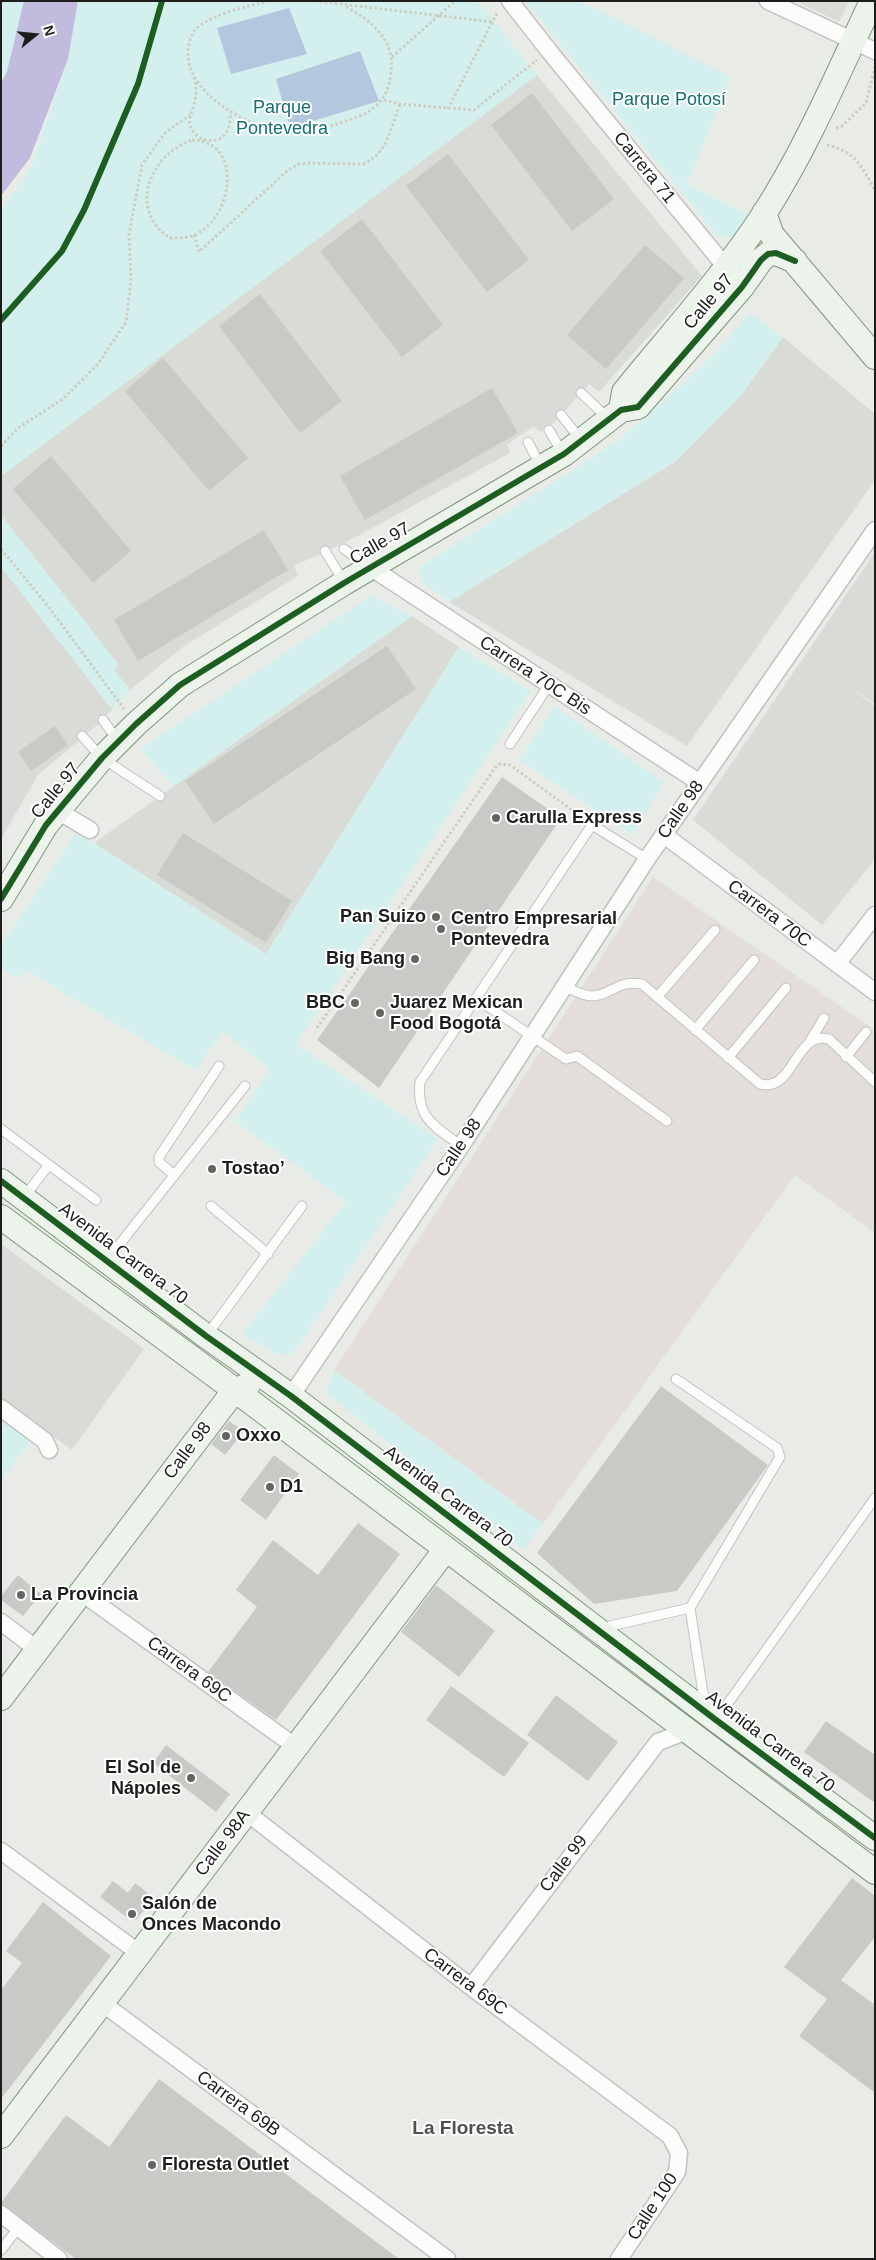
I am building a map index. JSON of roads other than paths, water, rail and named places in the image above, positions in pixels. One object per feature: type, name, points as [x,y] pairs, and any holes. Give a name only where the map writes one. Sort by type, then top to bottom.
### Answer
[{"type":"street","points":[[768,1],[875,51]]},
{"type":"street","name":"Calle 97","points":[[615,414],[624,392],[725,267],[764,214],[806,140],[872,1]]},
{"type":"street","name":"Carrera 71","points":[[504,5],[548,51],[742,287]]},
{"type":"street","points":[[764,214],[772,235],[875,357]]},
{"type":"street","name":"Calle 97","points":[[1,899],[46,825],[102,758],[136,724],[180,685],[344,583],[541,468],[573,448],[615,414],[638,407],[742,287],[761,260],[768,254],[776,253],[795,261]]},
{"type":"street","name":"Calle 98","points":[[290,1396],[461,1146],[647,859],[875,530]]},
{"type":"street","name":"Carrera 70C Bis","points":[[370,568],[700,783]]},
{"type":"street","points":[[58,811],[90,830]]},
{"type":"street","name":"Carrera 70C","points":[[664,835],[875,992]]},
{"type":"street","points":[[837,964],[875,915]]},
{"type":"street","name":"Avenida Carrera 70","points":[[1,1181],[206,1336],[290,1396],[596,1630],[875,1838]]},
{"type":"street","points":[[1,1217],[875,1872]]},
{"type":"street","points":[[234,1391],[244,1385],[251,1385],[290,1396]]},
{"type":"street","name":"Calle 98","points":[[1,1698],[234,1391]]},
{"type":"street","points":[[1,1408],[45,1441],[49,1450]]},
{"type":"street","name":"Calle 98A","points":[[1,2136],[446,1549]]},
{"type":"street","name":"Carrera 69C","points":[[82,1593],[296,1747]]},
{"type":"street","points":[[1,1622],[38,1650]]},
{"type":"street","points":[[660,1711],[667,1710],[700,1732],[706,1729],[711,1716]]},
{"type":"street","points":[[660,1711],[658,1742],[687,1731]]},
{"type":"street","name":"Calle 99","points":[[470,1987],[658,1742]]},
{"type":"street","name":"Carrera 69C","points":[[246,1812],[470,1987],[670,2136],[679,2153]]},
{"type":"street","points":[[1,1851],[140,1953]]},
{"type":"street","name":"Carrera 69B","points":[[102,2003],[447,2259]]},
{"type":"street","name":"Calle 100","points":[[619,2259],[677,2172],[679,2153]]},
{"type":"street","points":[[1,2214],[59,2259]]},
{"type":"lane","points":[[581,393],[615,414]]},
{"type":"lane","points":[[561,415],[573,448]]},
{"type":"lane","points":[[549,430],[573,448]]},
{"type":"lane","points":[[528,442],[541,468]]},
{"type":"lane","points":[[344,549],[370,568]]},
{"type":"lane","points":[[325,551],[344,583]]},
{"type":"lane","points":[[510,744],[549,685]]},
{"type":"lane","points":[[103,720],[118,741]]},
{"type":"lane","points":[[82,736],[102,758],[160,796]]},
{"type":"lane","points":[[461,1146],[428,1121],[422,1109],[419,1096],[420,1082],[592,825],[647,859]]},
{"type":"lane","points":[[657,998],[715,930]]},
{"type":"lane","points":[[695,1030],[754,960]]},
{"type":"lane","points":[[565,987],[590,996],[630,982],[642,984],[760,1084],[769,1086],[779,1082],[824,1018]]},
{"type":"lane","points":[[728,1058],[786,988]]},
{"type":"lane","points":[[477,999],[566,1059],[577,1056],[667,1121]]},
{"type":"lane","points":[[846,1057],[866,1032]]},
{"type":"lane","points":[[809,1041],[820,1037],[829,1039],[846,1057],[875,1082]]},
{"type":"lane","points":[[174,1175],[159,1162],[159,1156],[219,1066]]},
{"type":"lane","points":[[107,1260],[245,1086]]},
{"type":"lane","points":[[1,1129],[48,1166],[96,1200]]},
{"type":"lane","points":[[24,1198],[48,1166]]},
{"type":"lane","points":[[211,1206],[268,1254]]},
{"type":"lane","points":[[206,1336],[302,1206]]},
{"type":"lane","points":[[676,1379],[777,1448],[780,1453],[775,1465],[690,1608],[711,1716]]},
{"type":"lane","points":[[711,1716],[875,1498]]},
{"type":"lane","points":[[596,1630],[690,1608]]},
{"type":"lane","points":[[1,2250],[19,2228]]},
{"type":"place","name":"Carulla Express","points":[[496,818]]},
{"type":"place","name":"Pan Suizo","points":[[436,917]]},
{"type":"place","name":"Centro Empresarial Pontevedra","points":[[441,929]]},
{"type":"place","name":"Big Bang","points":[[415,959]]},
{"type":"place","name":"BBC","points":[[355,1003]]},
{"type":"place","name":"Juarez Mexican Food Bogotá","points":[[380,1013]]},
{"type":"place","name":"Tostao’","points":[[212,1169]]},
{"type":"place","name":"Oxxo","points":[[226,1436]]},
{"type":"place","name":"D1","points":[[270,1487]]},
{"type":"place","name":"La Provincia","points":[[21,1595]]},
{"type":"place","name":"El Sol de Nápoles","points":[[191,1778]]},
{"type":"place","name":"Salón de Onces Macondo","points":[[132,1914]]},
{"type":"place","name":"Floresta Outlet","points":[[152,2165]]},
{"type":"district","name":"La Floresta","points":[[463,2129]]},
{"type":"park label","name":"Parque Potosí","points":[[669,100]]},
{"type":"park label","name":"Parque Pontevedra","points":[[282,118]]}]
